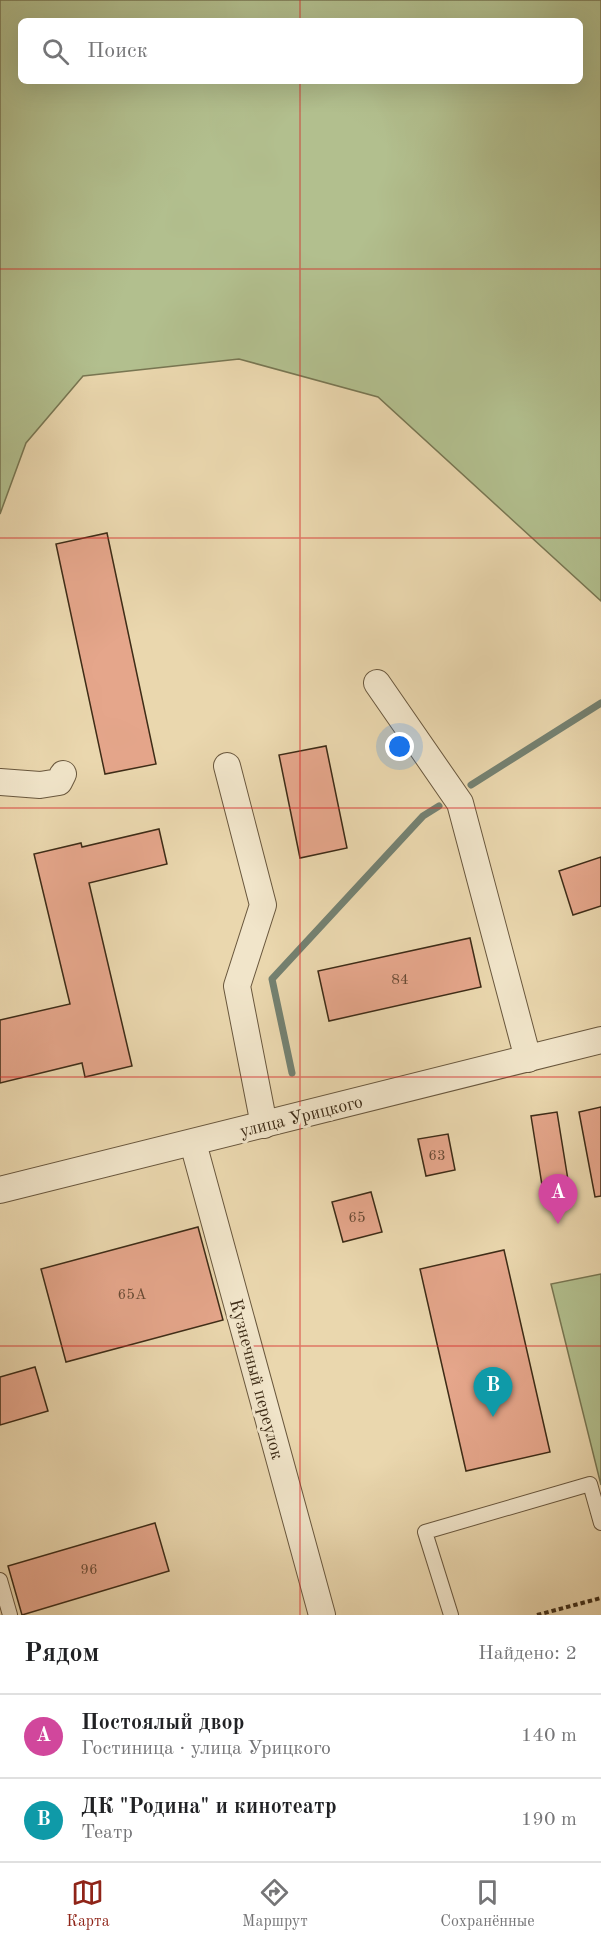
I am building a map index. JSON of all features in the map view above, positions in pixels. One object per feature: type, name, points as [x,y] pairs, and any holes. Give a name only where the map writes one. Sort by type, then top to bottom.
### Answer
[{"type":"street","points":[[377,683],[460,803],[528,1059]]},
{"type":"street","points":[[227,766],[263,905],[237,986],[264,1125]]},
{"type":"street","points":[[0,782],[40,785],[59,782],[63,774]]},
{"type":"street","name":"улица Урицкого","points":[[0,1190],[601,1040]]},
{"type":"street","name":"Кузнечный переулок","points":[[193,1143],[322,1615]]},
{"type":"lane","points":[[451,1615],[425,1532],[590,1484],[601,1523]]},
{"type":"lane","points":[[0,1580],[10,1615]]},
{"type":"path","points":[[537,1615],[601,1598]]},
{"type":"green space","points":[[0,0],[601,0],[601,601],[378,397],[239,359],[83,376],[26,443],[0,514]]},
{"type":"green space","points":[[601,1274],[601,1485],[551,1284]]},
{"type":"building","points":[[107,533],[156,764],[105,774],[56,544]]},
{"type":"building","points":[[326,746],[347,848],[300,858],[279,755]]},
{"type":"building","points":[[159,829],[167,864],[89,883],[132,1066],[85,1077],[82,1063],[0,1083],[0,1020],[70,1004],[34,854],[81,843],[82,847]]},
{"type":"building","points":[[601,857],[601,906],[573,915],[559,871]]},
{"type":"building","points":[[470,938],[481,987],[329,1021],[318,971]]},
{"type":"building","points":[[601,1107],[601,1196],[595,1197],[579,1112]]},
{"type":"building","points":[[557,1112],[568,1180],[542,1185],[531,1116]]},
{"type":"building","points":[[448,1134],[455,1170],[426,1176],[418,1139]]},
{"type":"building","points":[[371,1192],[382,1232],[343,1242],[332,1202]]},
{"type":"building","points":[[198,1227],[223,1320],[66,1362],[41,1269]]},
{"type":"building","points":[[504,1250],[550,1452],[466,1471],[420,1269]]},
{"type":"building","points":[[35,1367],[48,1411],[0,1425],[0,1377]]},
{"type":"building","points":[[155,1523],[169,1571],[22,1615],[8,1566]]},
{"type":"waterway","points":[[471,785],[601,703]]},
{"type":"waterway","points":[[292,1073],[272,979],[423,816],[439,806]]},
{"type":"place","name":"Постоялый двор","points":[[558,1224]]},
{"type":"place","name":"ДК \"Родина\" и кинотеатр","points":[[493,1417]]}]
